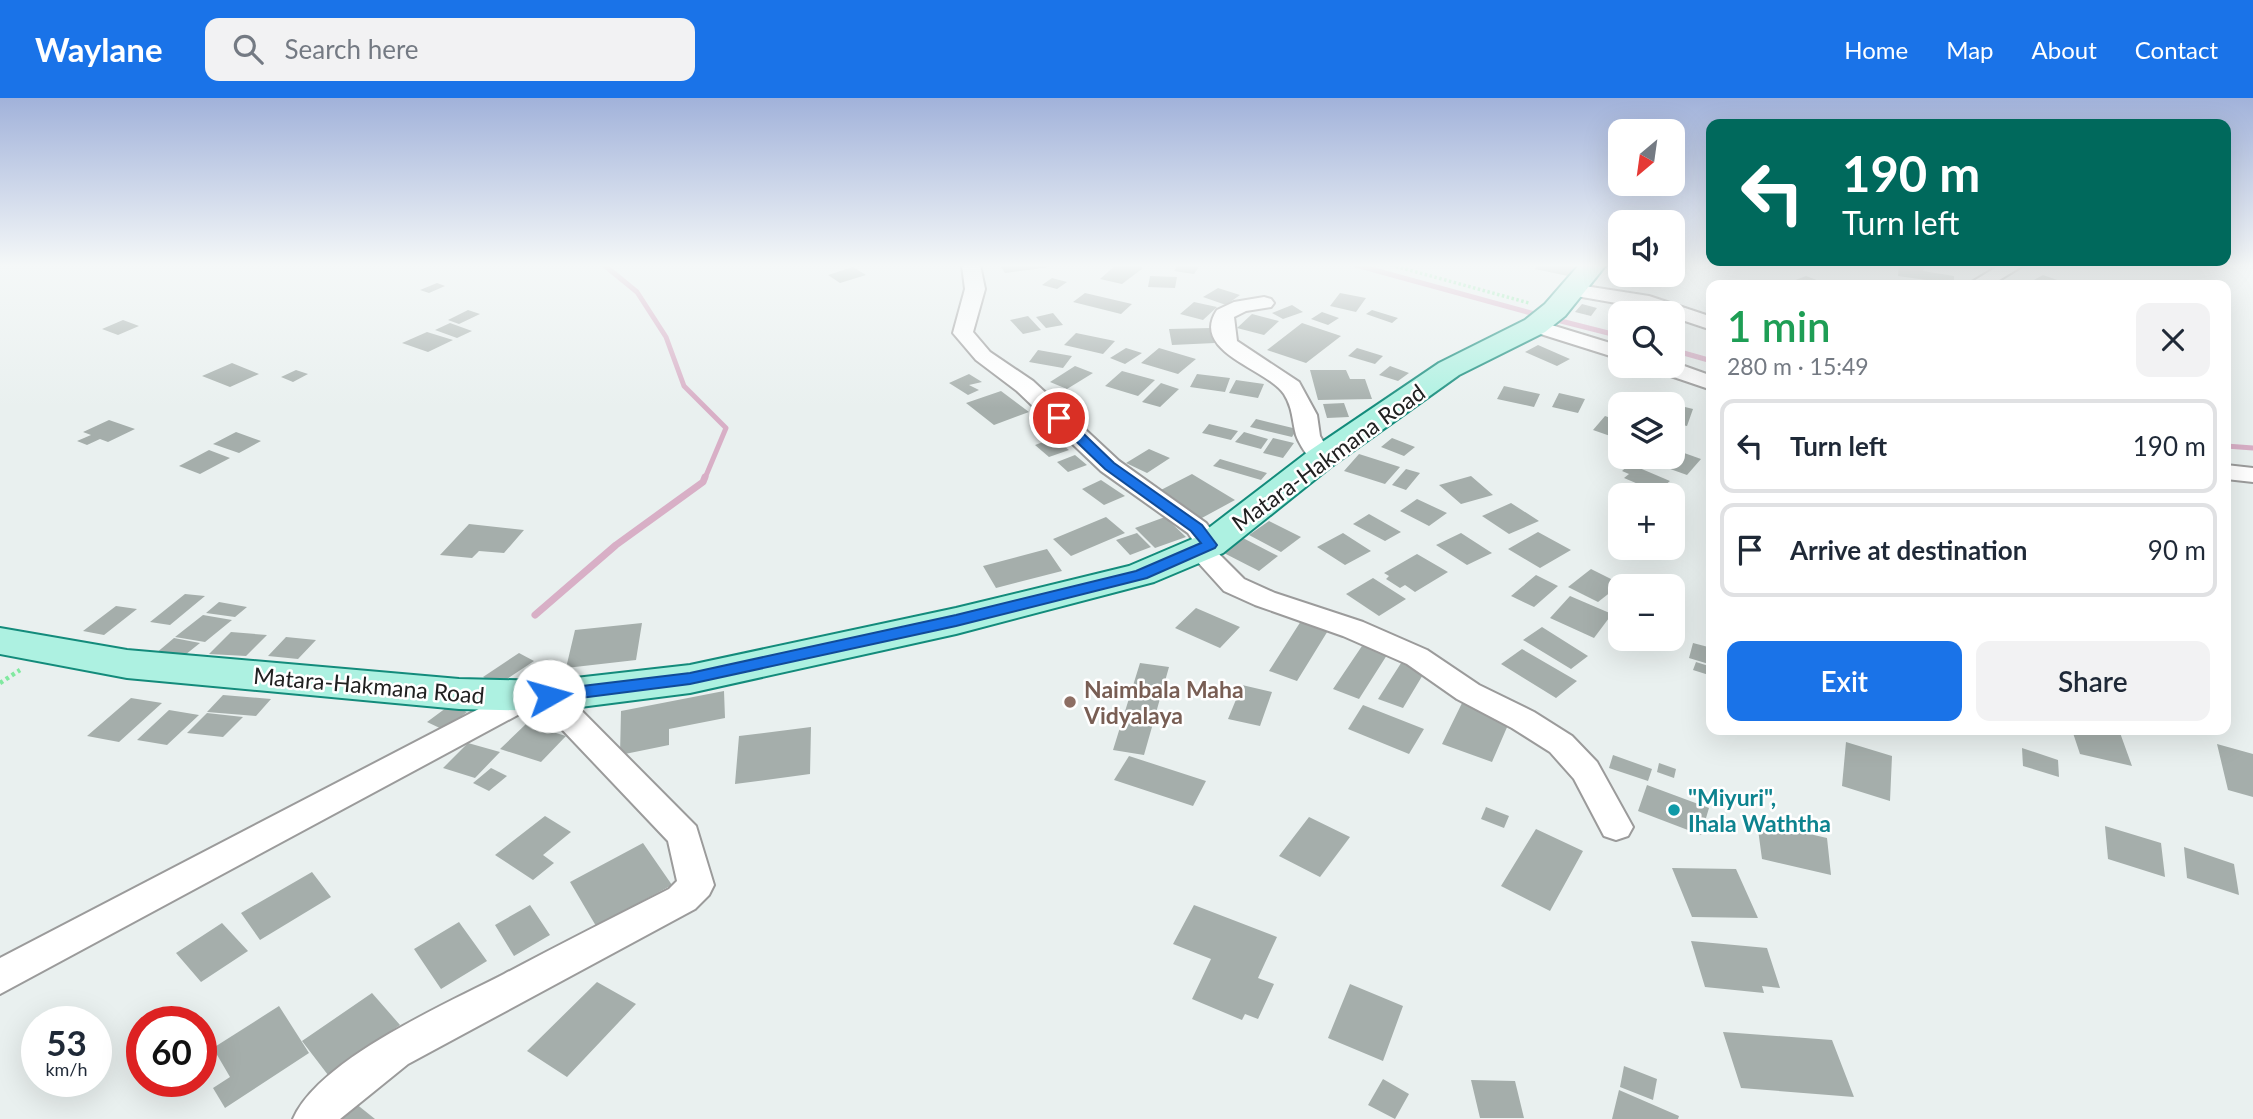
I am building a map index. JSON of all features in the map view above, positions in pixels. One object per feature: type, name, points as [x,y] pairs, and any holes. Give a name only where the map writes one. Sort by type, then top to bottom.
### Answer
[{"type":"main road","name":"Matara-Hakmana Road","points":[[0,641],[127,664],[459,694],[540,696],[690,679],[956,621],[1141,574],[1205,547],[1321,458],[1449,369],[1548,313]]},
{"type":"street","points":[[969,313],[963,333],[983,356],[1025,386],[1110,466],[1197,528],[1205,547],[1234,585],[1265,599],[1353,629],[1417,657],[1468,692],[1523,720],[1561,744],[1586,771],[1616,827]]},
{"type":"street","points":[[1227,313],[1224,314],[1223,330],[1227,344],[1291,387],[1306,415],[1308,436],[1321,458]]},
{"type":"street","points":[[1557,313],[1608,345]]},
{"type":"street","points":[[1679,313],[1706,322]]},
{"type":"street","points":[[1685,374],[1706,382]]},
{"type":"street","points":[[2231,473],[2253,475]]},
{"type":"street","points":[[0,977],[540,696],[684,835],[696,885],[682,899],[394,1051],[326,1104],[314,1119]]},
{"type":"building","points":[[463,313],[480,314],[459,324],[448,320]]},
{"type":"building","points":[[1053,313],[1063,325],[1046,328],[1036,317]]},
{"type":"building","points":[[1182,313],[1211,313],[1203,320]]},
{"type":"building","points":[[1273,313],[1301,313],[1283,319]]},
{"type":"building","points":[[1321,313],[1339,318],[1328,325],[1311,319]]},
{"type":"building","points":[[1381,313],[1398,318],[1392,323],[1366,314]]},
{"type":"building","points":[[1252,314],[1279,321],[1264,335],[1237,328]]},
{"type":"building","points":[[1028,316],[1041,330],[1023,334],[1010,320]]},
{"type":"building","points":[[123,320],[139,326],[118,335],[102,329]]},
{"type":"building","points":[[450,323],[472,331],[457,338],[435,330]]},
{"type":"building","points":[[1302,323],[1341,336],[1306,363],[1267,350]]},
{"type":"building","points":[[1211,328],[1215,343],[1172,345],[1169,329]]},
{"type":"building","points":[[427,332],[453,340],[428,352],[402,343]]},
{"type":"building","points":[[1076,333],[1115,341],[1103,354],[1064,345]]},
{"type":"building","points":[[1538,345],[1570,359],[1557,366],[1525,352]]},
{"type":"building","points":[[1126,348],[1142,353],[1125,364],[1110,358]]},
{"type":"building","points":[[1159,348],[1196,359],[1178,374],[1141,363]]},
{"type":"building","points":[[1357,348],[1383,356],[1375,364],[1348,356]]},
{"type":"building","points":[[1038,350],[1072,356],[1063,368],[1029,362]]},
{"type":"building","points":[[232,363],[259,374],[230,387],[202,376]]},
{"type":"building","points":[[1075,366],[1093,373],[1067,389],[1050,382]]},
{"type":"building","points":[[1390,366],[1409,373],[1398,381],[1379,375]]},
{"type":"building","points":[[296,370],[308,374],[293,382],[281,377]]},
{"type":"building","points":[[1310,370],[1346,370],[1350,379],[1365,379],[1372,399],[1318,400]]},
{"type":"building","points":[[1122,371],[1155,380],[1138,396],[1105,386]]},
{"type":"building","points":[[969,374],[982,382],[969,385],[979,390],[968,395],[949,383]]},
{"type":"building","points":[[1197,374],[1230,378],[1225,392],[1190,387]]},
{"type":"building","points":[[1236,380],[1264,384],[1258,398],[1229,393]]},
{"type":"building","points":[[1161,383],[1179,389],[1160,407],[1142,402]]},
{"type":"building","points":[[1504,386],[1540,394],[1534,407],[1497,399]]},
{"type":"building","points":[[1001,391],[1029,412],[994,425],[966,403]]},
{"type":"building","points":[[1559,393],[1585,399],[1578,413],[1552,407]]},
{"type":"building","points":[[1344,403],[1349,417],[1327,418],[1323,404]]},
{"type":"building","points":[[1685,407],[1693,409],[1685,426]]},
{"type":"building","points":[[1605,416],[1608,417],[1608,435],[1593,430]]},
{"type":"building","points":[[1256,419],[1297,429],[1292,437],[1250,427]]},
{"type":"building","points":[[109,420],[135,429],[108,442],[100,439],[87,445],[77,441],[91,435],[83,432]]},
{"type":"building","points":[[1209,424],[1238,431],[1231,440],[1202,433]]},
{"type":"building","points":[[236,432],[261,441],[239,453],[213,444]]},
{"type":"building","points":[[1244,432],[1268,439],[1261,449],[1235,442]]},
{"type":"building","points":[[1054,438],[1069,450],[1049,457],[1035,445]]},
{"type":"building","points":[[1273,438],[1294,443],[1283,458],[1263,453]]},
{"type":"building","points":[[1392,438],[1415,447],[1404,456],[1381,447]]},
{"type":"building","points":[[1149,449],[1170,458],[1147,473],[1126,463]]},
{"type":"building","points":[[209,450],[230,458],[200,474],[179,466]]},
{"type":"building","points":[[1685,453],[1701,459],[1687,475],[1670,469],[1685,469]]},
{"type":"building","points":[[1359,454],[1400,467],[1385,484],[1344,471]]},
{"type":"building","points":[[1075,455],[1087,465],[1068,472],[1057,462]]},
{"type":"building","points":[[1220,459],[1267,473],[1261,480],[1213,466]]},
{"type":"building","points":[[1406,469],[1420,473],[1406,490],[1392,485]]},
{"type":"building","points":[[1642,469],[1670,481],[1636,483],[1624,478],[1629,474],[1622,471]]},
{"type":"building","points":[[1192,474],[1235,500],[1200,519],[1157,492]]},
{"type":"building","points":[[1471,476],[1493,495],[1461,504],[1439,485]]},
{"type":"building","points":[[1101,480],[1125,496],[1104,505],[1082,489]]},
{"type":"building","points":[[1417,499],[1447,513],[1429,526],[1400,511]]},
{"type":"building","points":[[1511,503],[1539,521],[1509,534],[1482,516]]},
{"type":"building","points":[[1369,514],[1401,532],[1385,541],[1353,524]]},
{"type":"building","points":[[1106,517],[1125,533],[1071,556],[1053,539]]},
{"type":"building","points":[[1165,517],[1186,537],[1155,548],[1135,528]]},
{"type":"building","points":[[1269,521],[1301,537],[1281,552],[1249,535]]},
{"type":"building","points":[[469,524],[524,530],[504,553],[479,551],[472,558],[440,555]]},
{"type":"building","points":[[1538,532],[1571,550],[1540,568],[1508,549]]},
{"type":"building","points":[[1137,533],[1151,547],[1130,555],[1116,540]]},
{"type":"building","points":[[1343,533],[1371,551],[1345,565],[1317,547]]},
{"type":"building","points":[[1461,533],[1492,553],[1467,565],[1436,545]]},
{"type":"building","points":[[1241,537],[1278,556],[1259,571],[1220,551]]},
{"type":"building","points":[[1047,549],[1062,571],[996,588],[983,566]]},
{"type":"building","points":[[1417,554],[1448,572],[1415,592],[1405,585],[1400,588],[1386,579],[1389,576],[1384,573]]},
{"type":"building","points":[[1591,569],[1608,578],[1608,594],[1598,602],[1568,587]]},
{"type":"building","points":[[1536,575],[1558,586],[1534,607],[1511,596]]},
{"type":"building","points":[[1373,578],[1406,599],[1379,616],[1346,594]]},
{"type":"building","points":[[185,594],[205,596],[170,625],[150,622]]},
{"type":"building","points":[[1570,596],[1608,612],[1608,619],[1594,638],[1550,618]]},
{"type":"building","points":[[219,602],[247,607],[235,617],[206,613]]},
{"type":"building","points":[[116,606],[137,609],[104,635],[83,631]]},
{"type":"building","points":[[1196,608],[1240,627],[1220,648],[1175,628]]},
{"type":"building","points":[[203,615],[232,620],[205,642],[175,637]]},
{"type":"building","points":[[1301,621],[1329,629],[1297,681],[1269,671]]},
{"type":"building","points":[[642,623],[636,660],[566,668],[575,630]]},
{"type":"building","points":[[1542,627],[1588,656],[1571,669],[1523,640]]},
{"type":"building","points":[[231,632],[267,635],[246,656],[209,654]]},
{"type":"building","points":[[286,637],[316,640],[298,659],[268,656]]},
{"type":"building","points":[[174,638],[200,643],[180,659],[155,654]]},
{"type":"building","points":[[1693,643],[1706,646],[1706,663],[1689,658]]},
{"type":"building","points":[[1362,646],[1387,655],[1359,699],[1333,689]]},
{"type":"building","points":[[1522,649],[1577,681],[1556,698],[1501,664]]},
{"type":"building","points":[[519,653],[534,661],[498,685],[483,677]]},
{"type":"building","points":[[1403,660],[1427,668],[1403,708],[1378,699]]},
{"type":"building","points":[[1696,662],[1706,665],[1706,674],[1693,670]]},
{"type":"building","points":[[1140,663],[1169,667],[1144,755],[1113,750]]},
{"type":"building","points":[[1242,685],[1272,692],[1260,726],[1228,719]]},
{"type":"building","points":[[724,691],[725,718],[669,729],[669,745],[620,755],[621,711]]},
{"type":"building","points":[[223,695],[271,699],[256,716],[207,712]]},
{"type":"building","points":[[131,698],[162,703],[119,742],[87,736]]},
{"type":"building","points":[[1463,701],[1511,718],[1492,762],[1442,744]]},
{"type":"building","points":[[450,705],[467,712],[444,730],[427,722]]},
{"type":"building","points":[[1363,705],[1424,729],[1409,754],[1348,729]]},
{"type":"building","points":[[169,710],[199,715],[167,745],[137,740]]},
{"type":"building","points":[[207,713],[243,717],[223,737],[187,733]]},
{"type":"building","points":[[526,724],[566,736],[541,762],[500,749]]},
{"type":"building","points":[[811,727],[810,774],[735,784],[739,736]]},
{"type":"building","points":[[2074,735],[2121,735],[2132,766],[2080,754]]},
{"type":"building","points":[[1846,742],[1892,756],[1890,801],[1842,786]]},
{"type":"building","points":[[468,743],[500,752],[475,778],[443,768]]},
{"type":"building","points":[[2217,744],[2253,754],[2253,797],[2228,790]]},
{"type":"building","points":[[2022,748],[2058,760],[2059,777],[2023,766]]},
{"type":"building","points":[[1613,755],[1652,769],[1648,781],[1609,768]]},
{"type":"building","points":[[1129,756],[1206,781],[1193,806],[1114,780]]},
{"type":"building","points":[[1659,763],[1676,769],[1674,778],[1657,772]]},
{"type":"building","points":[[491,768],[507,776],[489,791],[473,783]]},
{"type":"building","name":"\"Miyuri\", Ihala Waththa","points":[[1647,785],[1709,808],[1701,835],[1638,811]]},
{"type":"building","points":[[1486,807],[1509,816],[1504,828],[1481,819]]},
{"type":"building","points":[[545,816],[571,832],[543,855],[554,863],[533,880],[495,855]]},
{"type":"building","points":[[1309,817],[1350,837],[1320,877],[1279,856]]},
{"type":"building","points":[[1757,822],[1827,838],[1831,875],[1762,859]]},
{"type":"building","points":[[2105,826],[2161,843],[2165,877],[2108,859]]},
{"type":"building","points":[[1536,829],[1583,851],[1550,911],[1501,886]]},
{"type":"building","points":[[643,843],[672,885],[596,926],[570,882]]},
{"type":"building","points":[[2184,847],[2234,864],[2239,895],[2187,878]]},
{"type":"building","points":[[1672,868],[1736,869],[1758,918],[1692,917]]},
{"type":"building","points":[[312,872],[331,897],[260,940],[241,913]]},
{"type":"building","points":[[530,905],[550,935],[514,956],[495,925]]},
{"type":"building","points":[[1194,905],[1277,937],[1258,978],[1274,984],[1258,1019],[1245,1014],[1242,1020],[1192,999],[1211,959],[1173,944]]},
{"type":"building","points":[[459,922],[487,961],[441,989],[414,949]]},
{"type":"building","points":[[222,923],[248,951],[201,982],[176,953]]},
{"type":"building","points":[[1691,941],[1767,948],[1780,988],[1762,986],[1764,993],[1705,987]]},
{"type":"building","points":[[597,982],[636,1004],[567,1077],[527,1051]]},
{"type":"building","points":[[1350,984],[1403,1006],[1383,1061],[1328,1038]]},
{"type":"building","points":[[372,993],[400,1025],[328,1075],[302,1041]]},
{"type":"building","points":[[279,1006],[309,1053],[225,1108],[217,1095],[217,1085],[230,1077],[217,1055],[217,1045]]},
{"type":"building","points":[[1723,1032],[1832,1040],[1854,1097],[1741,1088]]},
{"type":"building","points":[[1624,1066],[1657,1079],[1653,1100],[1620,1087]]},
{"type":"building","points":[[1383,1079],[1409,1094],[1395,1119],[1368,1105]]},
{"type":"building","points":[[1471,1080],[1515,1081],[1524,1118],[1480,1118]]},
{"type":"building","points":[[1619,1090],[1679,1116],[1678,1119],[1612,1119]]},
{"type":"building","points":[[355,1103],[375,1119],[336,1119]]},
{"type":"waterway","points":[[650,313],[666,337],[684,386],[726,428],[705,478]]},
{"type":"waterway","points":[[1530,313],[1542,316]]},
{"type":"waterway","points":[[1553,319],[1608,333]]},
{"type":"waterway","points":[[1685,353],[1706,359]]},
{"type":"waterway","points":[[2231,446],[2253,448]]},
{"type":"waterway","points":[[535,615],[616,545],[703,482],[705,477]]},
{"type":"place","name":"Naimbala Maha Vidyalaya","points":[[1070,702]]},
{"type":"place","name":"\"Miyuri\", Ihala Waththa","points":[[1674,810]]},
{"type":"route","points":[[549,696],[690,679],[956,621],[1141,574],[1210,545],[1197,528],[1110,466],[1059,418]]}]
